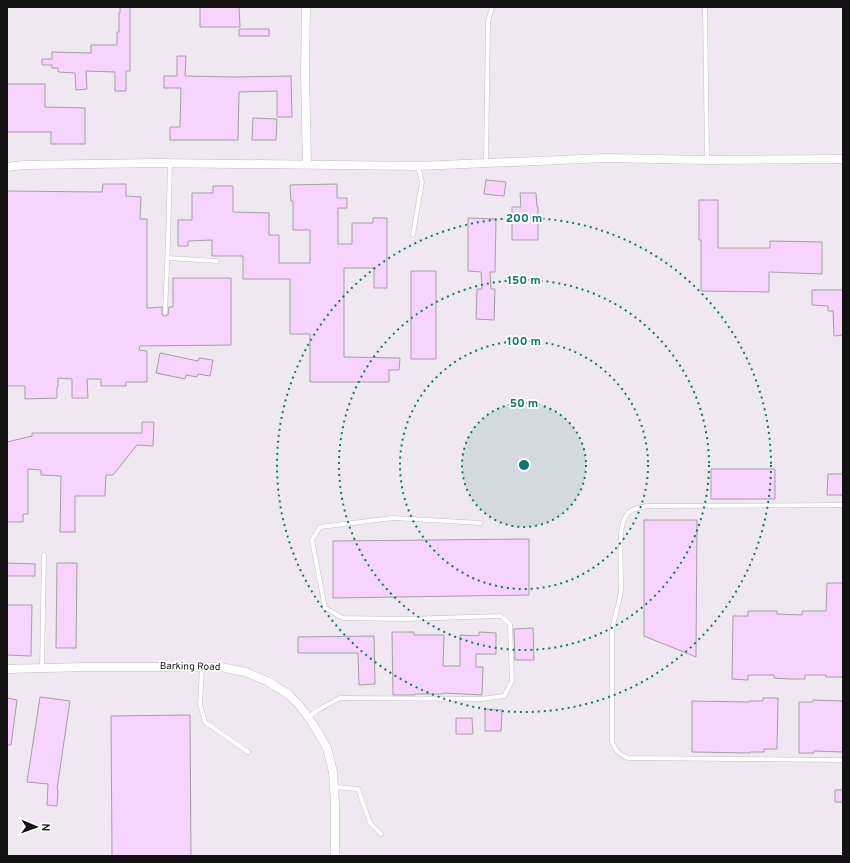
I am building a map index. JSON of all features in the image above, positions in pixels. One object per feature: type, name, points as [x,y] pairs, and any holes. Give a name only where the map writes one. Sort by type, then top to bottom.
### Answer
[{"type":"street","points":[[306,7],[305,73],[307,164]]},
{"type":"street","points":[[7,167],[32,165],[170,163],[418,166],[606,158],[707,160],[843,158]]},
{"type":"street","name":"Barking Road","points":[[7,669],[85,667],[221,667],[245,672],[267,680],[288,694],[299,705],[314,724],[327,748],[333,772],[335,803],[335,856]]},
{"type":"lane","points":[[486,163],[488,22],[492,7]]},
{"type":"lane","points":[[705,7],[707,160]]},
{"type":"lane","points":[[165,313],[170,163]]},
{"type":"lane","points":[[413,235],[422,182],[418,166]]},
{"type":"lane","points":[[168,258],[217,262]]},
{"type":"lane","points":[[843,505],[648,506],[632,510],[623,520],[621,533],[621,588],[612,631],[612,742],[622,756],[628,758],[843,760]]},
{"type":"lane","points":[[308,717],[340,698],[481,699],[504,696],[512,681],[510,624],[501,616],[404,619],[343,618],[325,608],[312,540],[320,527],[394,518],[481,523]]},
{"type":"lane","points":[[42,668],[44,555]]},
{"type":"lane","points":[[202,667],[200,705],[205,722],[248,752]]},
{"type":"lane","points":[[334,788],[358,789],[370,824],[380,834]]},
{"type":"shaded area","points":[[7,7],[843,7],[843,856],[7,856]]},
{"type":"building","points":[[120,7],[130,7],[130,71],[126,71],[126,91],[115,91],[115,72],[86,71],[87,89],[76,90],[75,73],[58,72],[58,68],[52,68],[52,65],[42,65],[42,59],[52,59],[52,52],[91,53],[91,45],[117,45]]},
{"type":"building","points":[[200,7],[239,7],[240,27],[200,27]]},
{"type":"building","points":[[239,29],[269,29],[269,36],[239,36]]},
{"type":"building","points":[[177,56],[186,56],[185,76],[291,76],[292,117],[277,117],[277,91],[239,92],[238,140],[170,140],[170,127],[180,127],[181,88],[164,88],[164,76],[177,76]]},
{"type":"building","points":[[7,84],[45,84],[45,107],[85,108],[85,144],[51,144],[51,132],[7,132]]},
{"type":"building","points":[[253,118],[277,119],[276,140],[252,140]]},
{"type":"building","points":[[486,180],[506,182],[504,196],[484,194]]},
{"type":"building","points":[[103,184],[126,184],[126,196],[141,197],[140,219],[147,219],[147,308],[162,307],[162,315],[168,315],[169,307],[173,307],[173,278],[231,278],[231,345],[140,346],[139,350],[147,351],[147,382],[126,382],[126,386],[101,386],[101,379],[87,379],[88,398],[72,398],[72,379],[58,378],[57,398],[25,399],[25,386],[7,386],[7,191],[102,192]]},
{"type":"building","points":[[337,184],[337,198],[347,198],[347,208],[338,208],[338,244],[352,244],[352,223],[373,223],[373,218],[387,218],[387,288],[374,288],[374,268],[344,268],[344,357],[400,358],[399,370],[389,370],[389,382],[310,382],[310,334],[290,334],[290,279],[243,279],[243,256],[212,256],[212,240],[188,241],[188,246],[178,246],[178,220],[192,220],[192,193],[213,193],[213,186],[233,186],[233,212],[269,213],[269,235],[279,235],[279,263],[310,263],[310,230],[293,230],[293,201],[291,201],[290,185]]},
{"type":"building","points":[[520,193],[536,193],[538,207],[538,240],[512,240],[512,207],[521,207]]},
{"type":"building","points":[[699,200],[718,200],[718,248],[770,248],[770,241],[822,242],[822,274],[769,272],[769,292],[701,291]]},
{"type":"building","points":[[468,218],[496,219],[495,272],[490,272],[491,289],[495,289],[494,320],[476,319],[477,289],[482,289],[481,272],[468,271]]},
{"type":"building","points":[[411,271],[436,271],[436,359],[411,359]]},
{"type":"building","points":[[812,290],[843,290],[843,335],[834,336],[833,311],[828,311],[828,306],[812,305]]},
{"type":"building","points":[[160,353],[198,361],[199,358],[213,360],[210,376],[198,374],[197,377],[186,375],[185,379],[156,373]]},
{"type":"building","points":[[142,422],[154,422],[153,446],[137,445],[113,475],[106,475],[105,496],[75,496],[75,532],[60,532],[61,476],[41,475],[41,470],[28,469],[28,514],[23,514],[23,522],[7,522],[7,442],[32,436],[32,433],[142,433]]},
{"type":"building","points":[[711,469],[775,469],[775,499],[711,499]]},
{"type":"building","points":[[828,474],[843,474],[843,495],[827,495]]},
{"type":"building","points":[[644,520],[697,520],[696,657],[644,636]]},
{"type":"building","points":[[529,539],[529,595],[333,598],[333,541]]},
{"type":"building","points":[[7,563],[35,564],[35,576],[7,576]]},
{"type":"building","points":[[57,563],[77,563],[76,648],[56,648]]},
{"type":"building","points":[[827,583],[843,583],[843,677],[805,675],[805,679],[789,679],[774,678],[774,675],[748,675],[748,680],[732,679],[733,616],[748,616],[748,611],[777,611],[777,614],[802,615],[802,611],[826,611]]},
{"type":"building","points":[[7,605],[32,605],[31,656],[7,655]]},
{"type":"building","points":[[533,628],[534,660],[515,660],[514,629]]},
{"type":"building","points":[[392,632],[414,632],[414,635],[444,635],[443,666],[460,666],[460,635],[479,636],[479,632],[496,633],[496,654],[476,654],[476,667],[483,667],[482,695],[443,693],[393,695]]},
{"type":"building","points":[[374,636],[375,684],[359,685],[358,653],[298,653],[298,637]]},
{"type":"building","points":[[40,697],[70,701],[57,789],[57,806],[47,805],[48,784],[27,782]]},
{"type":"building","points":[[7,698],[17,700],[11,745],[7,745]]},
{"type":"building","points":[[763,698],[778,698],[777,749],[764,749],[764,752],[750,753],[692,752],[692,701],[749,702],[763,701]]},
{"type":"building","points":[[813,700],[843,701],[843,752],[814,751],[814,753],[799,753],[799,702],[813,702]]},
{"type":"building","points":[[485,709],[502,710],[501,731],[485,731]]},
{"type":"building","points":[[190,715],[191,856],[112,856],[111,716]]},
{"type":"building","points":[[456,718],[472,718],[473,734],[456,734]]},
{"type":"building","points":[[835,790],[843,790],[843,802],[835,802]]}]
